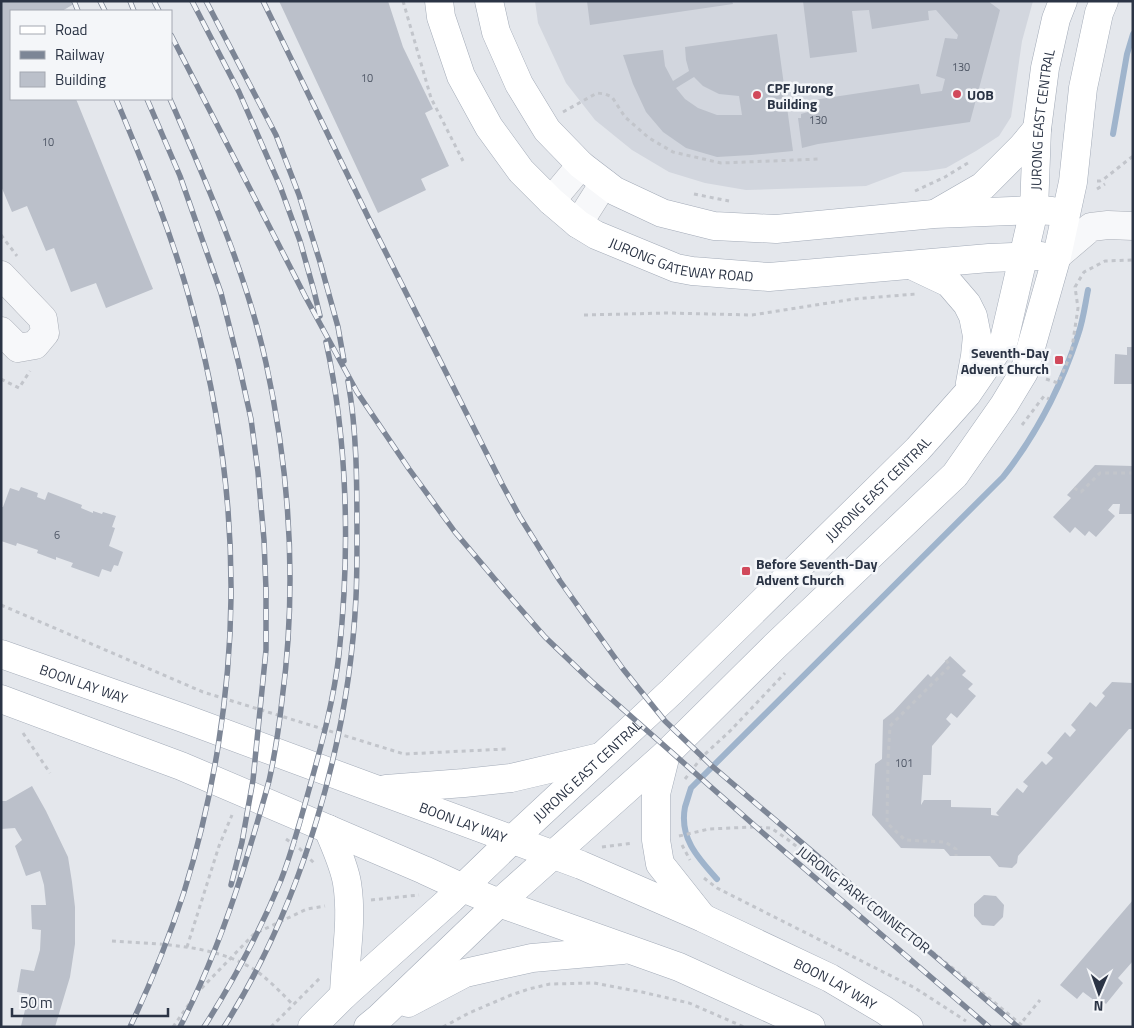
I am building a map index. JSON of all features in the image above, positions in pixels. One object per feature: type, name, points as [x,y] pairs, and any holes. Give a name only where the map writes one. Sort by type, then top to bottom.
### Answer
[{"type":"main road","name":"JURONG GATEWAY ROAD","points":[[439,1],[441,18],[461,76],[489,127],[521,171],[551,201],[578,224],[596,236],[676,268],[769,278],[989,258],[1057,256]]},
{"type":"main road","points":[[489,1],[496,32],[519,84],[547,130],[581,166],[614,191],[662,213],[714,226],[776,229],[934,214],[1034,210],[1066,212]]},
{"type":"main road","name":"JURONG EAST CENTRAL","points":[[312,1027],[344,995],[463,888],[678,684],[918,449],[968,394],[1004,340],[1034,210],[1037,128],[1045,68],[1056,19],[1063,1]]},
{"type":"main road","points":[[374,1022],[499,903],[666,754],[775,646],[955,475],[1004,405],[1024,372],[1057,256],[1073,182],[1082,88],[1099,13],[1104,1]]},
{"type":"main road","points":[[934,214],[984,186],[1022,147],[1037,128]]},
{"type":"main road","points":[[911,266],[949,283],[968,304],[973,316],[977,336],[968,394]]},
{"type":"main road","name":"BOON LAY WAY","points":[[1,654],[183,718],[581,865],[702,918],[830,978],[910,1027]]},
{"type":"main road","points":[[1,699],[180,766],[499,903],[679,966],[811,1027]]},
{"type":"main road","points":[[666,754],[656,794],[656,840],[660,864],[702,918]]},
{"type":"main road","points":[[375,789],[511,778],[601,756]]},
{"type":"main road","points":[[328,829],[347,883],[349,932],[344,995]]},
{"type":"main road","points":[[374,1022],[465,973],[532,958],[629,950]]},
{"type":"street","points":[[551,201],[581,166]]},
{"type":"street","points":[[578,224],[604,183]]},
{"type":"street","points":[[1066,212],[1091,227]]},
{"type":"street","points":[[1057,256],[1091,227],[1108,225],[1133,226]]},
{"type":"street","points":[[1,275],[44,319],[45,333],[35,345],[18,348],[1,331]]},
{"type":"path","points":[[402,1],[431,98],[463,161]]},
{"type":"path","points":[[543,123],[597,94],[605,94],[612,97],[626,117],[649,138],[673,152],[721,164],[766,160],[820,159]]},
{"type":"path","points":[[1073,182],[1100,181],[1133,156]]},
{"type":"path","points":[[913,191],[946,177],[978,157]]},
{"type":"path","points":[[689,193],[735,202]]},
{"type":"path","points":[[1058,383],[1071,354],[1078,308],[1075,287],[1084,272],[1105,261],[1133,260]]},
{"type":"path","points":[[584,315],[667,313],[752,314],[854,299],[919,294]]},
{"type":"path","points":[[1,379],[20,388]]},
{"type":"path","points":[[1018,430],[1044,396],[1049,399]]},
{"type":"path","points":[[1074,488],[1081,492],[1100,472],[1133,473]]},
{"type":"path","points":[[1,605],[203,692],[404,754],[506,749]]},
{"type":"path","points":[[946,660],[950,666],[890,726],[887,823],[905,840],[944,842],[956,849],[956,856]]},
{"type":"path","points":[[681,785],[702,757],[731,730],[791,666]]},
{"type":"path","points":[[30,733],[22,730],[50,773]]},
{"type":"path","points":[[225,812],[240,819]]},
{"type":"path","points":[[187,947],[232,815]]},
{"type":"path","name":"JURONG PARK CONNECTOR","points":[[684,835],[710,829],[771,828],[949,965],[1021,1026]]},
{"type":"path","points":[[678,829],[678,836],[688,858],[694,865]]},
{"type":"path","points":[[282,837],[300,849],[320,870]]},
{"type":"path","points":[[700,872],[705,879],[717,888],[915,988],[966,1021]]},
{"type":"path","points":[[172,1027],[196,994],[254,934],[307,909],[331,905]]},
{"type":"path","points":[[112,940],[187,947],[231,958],[252,968],[293,1005]]},
{"type":"path","points":[[271,1027],[320,979],[325,971]]},
{"type":"path","points":[[443,1027],[511,994],[550,984],[594,983],[689,1003],[744,1027]]},
{"type":"path","points":[[1021,1026],[1040,1000]]},
{"type":"shaded area","points":[[535,1],[1033,1],[1022,41],[1011,117],[999,136],[946,168],[903,172],[866,186],[746,190],[705,183],[669,172],[632,150],[595,120],[566,83],[538,23]]},
{"type":"building","points":[[1,1],[79,1],[64,10],[10,10],[10,100],[76,100],[153,289],[106,308],[96,283],[71,292],[54,248],[46,251],[27,206],[12,212],[1,186]]},
{"type":"building","points":[[279,1],[388,1],[403,47],[433,109],[425,113],[449,166],[421,179],[426,190],[378,213]]},
{"type":"building","points":[[587,1],[732,1],[733,4],[590,25]]},
{"type":"building","points":[[803,1],[988,1],[1000,10],[970,122],[818,144],[802,148],[798,118],[801,118],[801,114],[808,112],[807,101],[919,84],[921,94],[942,91],[945,79],[936,76],[945,38],[957,39],[958,35],[936,10],[928,11],[929,20],[872,29],[869,10],[852,11],[857,52],[810,58]]},
{"type":"building","name":"CPF Jurong Building","points":[[777,34],[793,151],[717,157],[686,148],[663,132],[646,112],[633,84],[623,55],[663,50],[665,66],[673,81],[689,71],[685,47]],"holes":[[[694,77],[703,86],[719,94],[739,96],[742,115],[717,115],[698,108],[685,99],[676,88]]]},
{"type":"building","points":[[1127,347],[1133,347],[1133,384],[1114,384],[1115,354],[1127,355]]},
{"type":"building","points":[[1095,465],[1133,466],[1133,514],[1119,514],[1120,504],[1113,504],[1108,510],[1115,516],[1096,537],[1089,531],[1085,536],[1075,527],[1070,533],[1053,517],[1071,498],[1067,495]]},
{"type":"building","points":[[21,487],[38,493],[37,497],[45,500],[48,492],[82,505],[81,508],[93,513],[93,511],[102,514],[103,512],[116,516],[112,527],[115,528],[109,546],[123,552],[118,566],[114,565],[111,572],[102,569],[99,577],[71,567],[73,563],[56,557],[56,560],[37,553],[38,550],[17,543],[16,546],[1,541],[1,507],[3,507],[10,488],[19,491]]},
{"type":"building","points":[[950,656],[966,671],[962,675],[973,684],[968,689],[976,696],[957,718],[951,713],[946,719],[951,724],[932,746],[931,775],[923,775],[921,805],[924,800],[951,800],[951,807],[991,808],[991,815],[999,816],[996,813],[1017,788],[1023,793],[1028,786],[1023,782],[1042,761],[1046,765],[1053,758],[1047,753],[1065,732],[1070,737],[1076,730],[1071,725],[1090,702],[1096,707],[1105,696],[1102,693],[1112,682],[1133,683],[1133,729],[1129,729],[1018,856],[1017,863],[1012,868],[999,867],[990,856],[950,856],[944,849],[901,848],[872,815],[875,764],[882,759],[883,720],[893,712],[928,674],[931,677]]},
{"type":"building","points":[[32,786],[68,857],[75,907],[75,944],[70,977],[55,1027],[21,1026],[29,994],[17,992],[21,969],[34,971],[40,950],[41,930],[32,929],[31,905],[46,905],[44,885],[40,871],[26,876],[15,846],[22,840],[15,828],[1,829],[1,801],[6,801]]},
{"type":"building","points":[[984,895],[996,896],[1004,905],[1003,917],[994,926],[982,925],[974,916],[974,904]]},
{"type":"building","points":[[1133,900],[1133,961],[1118,978],[1123,983],[1106,1004],[1098,997],[1095,1001],[1083,992],[1077,999],[1060,985]]},
{"type":"waterway","points":[[1113,134],[1127,54],[1133,34]]},
{"type":"waterway","points":[[717,879],[697,855],[687,838],[684,818],[685,807],[691,788],[1003,477],[1037,427],[1056,392],[1080,330],[1088,290]]},
{"type":"railway","points":[[74,1],[78,10]]},
{"type":"railway","points":[[100,1],[104,10]]},
{"type":"railway","points":[[130,1],[134,10]]},
{"type":"railway","points":[[154,1],[158,10]]},
{"type":"railway","points":[[192,1],[239,92],[280,186],[300,241],[320,316]]},
{"type":"railway","points":[[206,1],[276,135],[299,195],[320,262],[338,327],[344,361]]},
{"type":"railway","points":[[263,1],[371,223],[502,484],[560,581],[623,669],[665,721],[712,766],[1018,1027]]},
{"type":"railway","points":[[172,37],[305,296],[357,392],[409,469],[455,532],[545,637],[591,681],[763,833],[989,1027]]},
{"type":"railway","points":[[116,100],[168,231],[202,347],[222,454],[231,562],[230,635],[223,710],[218,747],[203,821],[184,892],[172,926],[130,1027]]},
{"type":"railway","points":[[147,100],[180,176],[221,293],[251,419],[258,472],[264,540],[266,650],[253,780],[242,842],[231,885]]},
{"type":"railway","points":[[170,100],[198,163],[237,262],[258,329],[281,446],[286,488],[290,573],[287,658],[278,730],[269,781],[230,910],[207,969],[180,1027]]},
{"type":"railway","points":[[204,1027],[246,955],[281,880],[314,770],[334,688],[343,616],[346,537],[343,458],[339,418],[326,342]]},
{"type":"railway","points":[[224,1027],[252,979],[277,928],[298,875],[317,820],[332,764],[343,708],[352,652],[357,566],[356,458],[348,381]]},
{"type":"place","name":"UOB","points":[[957,94]]},
{"type":"place","name":"CPF Jurong Building","points":[[757,95]]},
{"type":"place","name":"Seventh-Day Advent Church","points":[[1059,360]]},
{"type":"place","name":"Before Seventh-Day Advent Church","points":[[746,571]]}]
